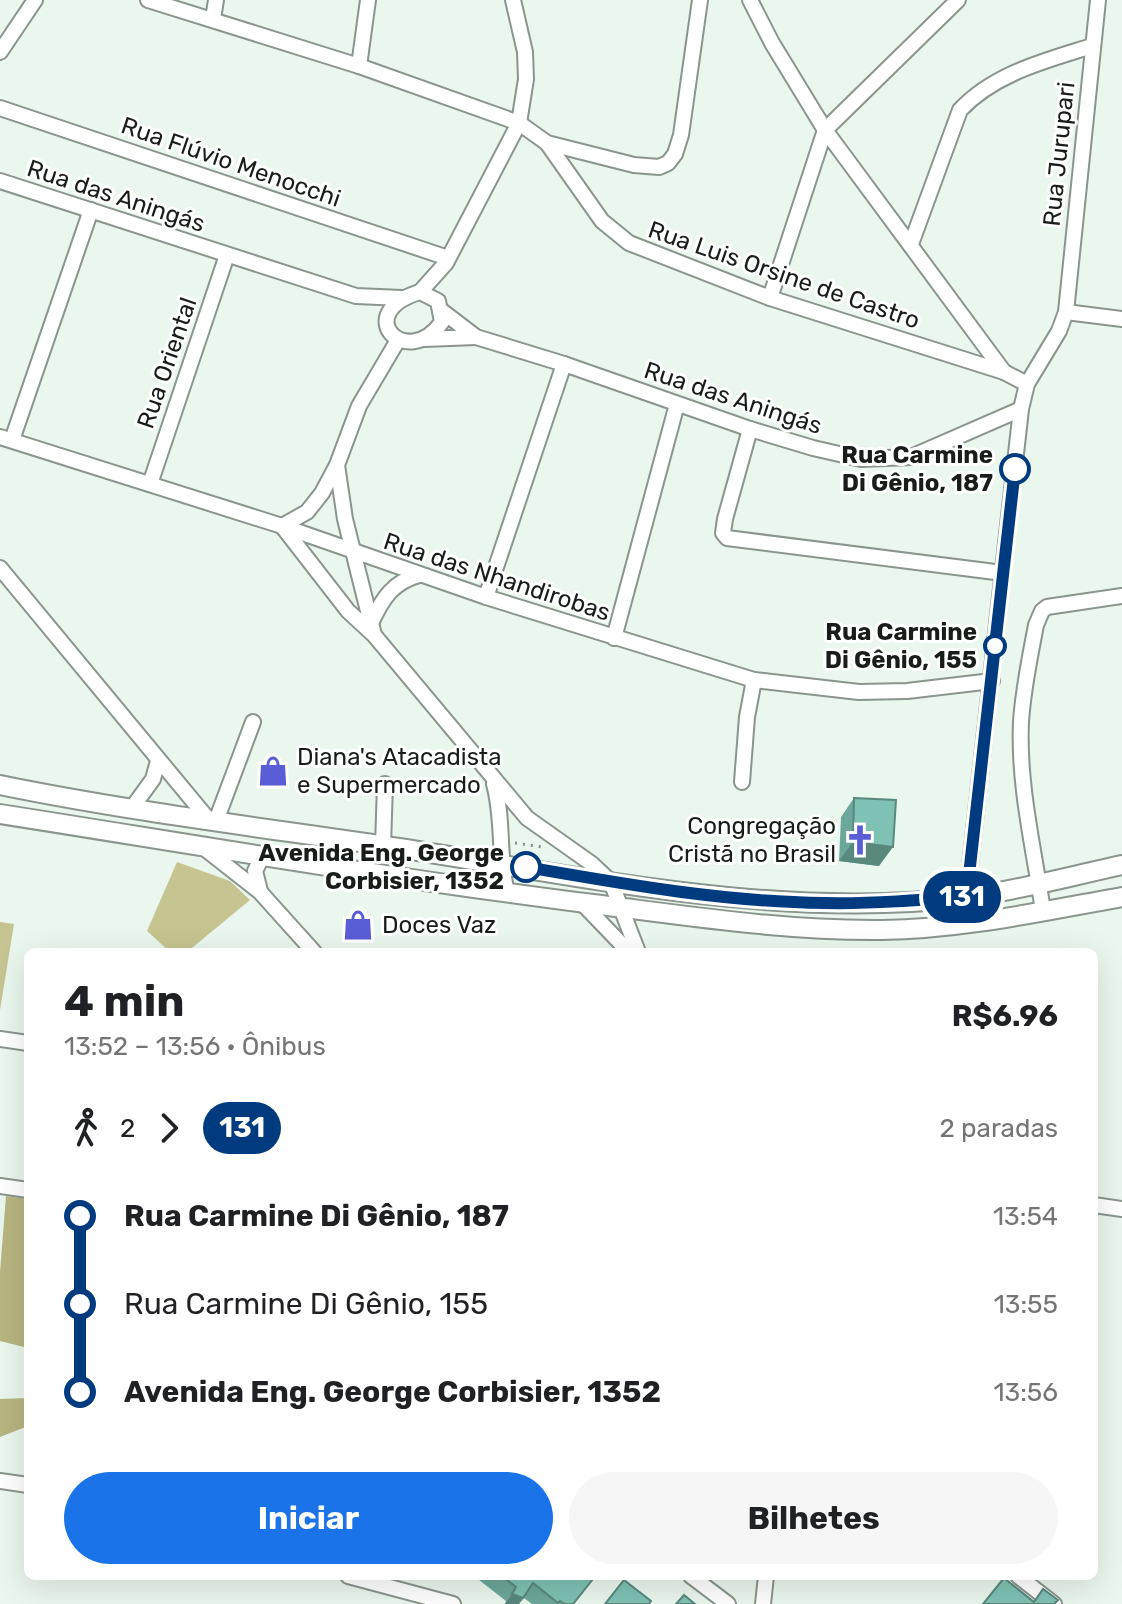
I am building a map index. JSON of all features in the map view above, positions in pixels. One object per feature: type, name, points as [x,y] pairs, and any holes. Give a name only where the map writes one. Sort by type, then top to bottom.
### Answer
[{"type":"main road","points":[[0,785],[611,882],[760,900],[822,903],[970,896],[1122,865]]},
{"type":"main road","points":[[0,814],[507,893],[820,929],[885,930],[971,923],[1122,897]]},
{"type":"street","points":[[0,52],[4,36],[35,0]]},
{"type":"street","points":[[148,0],[359,66],[519,123],[547,143],[634,165],[659,167],[668,163],[675,154],[681,135],[700,0]]},
{"type":"street","points":[[213,19],[216,0]]},
{"type":"street","points":[[359,66],[368,0]]},
{"type":"street","points":[[447,261],[440,306],[442,322],[435,332],[421,339],[408,342],[398,340],[388,326],[386,315],[393,304],[420,292],[447,261],[519,123],[526,79],[525,52],[513,0]]},
{"type":"street","points":[[750,0],[772,43],[825,130],[1004,372]]},
{"type":"street","name":"Rua Jurupari","points":[[1066,312],[1098,0]]},
{"type":"street","points":[[770,298],[825,130],[953,1]]},
{"type":"street","points":[[911,244],[960,110],[974,96],[1015,73],[1092,46]]},
{"type":"street","name":"Rua Flúvio Menocchi","points":[[0,108],[447,261]]},
{"type":"street","name":"Rua Luis Orsine de Castro","points":[[547,143],[602,221],[629,243],[770,298],[1004,372],[1027,384]]},
{"type":"street","name":"Rua das Aningás","points":[[0,181],[356,296],[402,298]]},
{"type":"street","points":[[6,438],[91,210]]},
{"type":"street","name":"Rua Oriental","points":[[150,484],[227,255]]},
{"type":"street","points":[[420,292],[440,306]]},
{"type":"street","name":"Rua das Aningás","points":[[356,296],[388,326]]},
{"type":"street","name":"Rua das Aningás","points":[[440,306],[476,337]]},
{"type":"street","points":[[971,923],[969,875],[1021,409],[1027,384],[1059,331],[1066,312],[1122,319]]},
{"type":"street","name":"Rua das Aningás","points":[[421,339],[476,337],[564,364],[750,429],[861,459],[911,457],[1021,409]]},
{"type":"street","points":[[398,340],[359,406],[337,465],[316,503],[307,512],[282,526],[348,611],[373,628],[527,818],[592,864],[611,882],[637,948]]},
{"type":"street","points":[[486,597],[564,364]]},
{"type":"street","points":[[614,638],[677,404]]},
{"type":"street","points":[[750,429],[725,519],[723,533],[727,538],[1003,573]]},
{"type":"street","name":"Rua das Nhandirobas","points":[[6,438],[282,526],[486,597],[754,680],[859,692],[907,691],[992,681]]},
{"type":"street","points":[[337,465],[341,499],[373,628]]},
{"type":"street","points":[[0,568],[158,761],[212,820],[253,722]]},
{"type":"street","points":[[373,628],[385,596],[397,584],[419,575]]},
{"type":"street","points":[[1043,911],[1029,827],[1021,746],[1021,721],[1036,625],[1047,607],[1122,596]]},
{"type":"street","points":[[742,782],[747,717],[754,680]]},
{"type":"street","points":[[132,808],[153,779],[158,761]]},
{"type":"street","points":[[491,776],[502,825],[501,863],[507,893]]},
{"type":"street","points":[[383,846],[385,784]]},
{"type":"street","points":[[502,825],[527,818]]},
{"type":"street","points":[[200,845],[260,892],[310,948]]},
{"type":"street","points":[[260,892],[255,871],[263,855]]},
{"type":"street","points":[[581,902],[625,948]]},
{"type":"street","points":[[0,1039],[24,1042]]},
{"type":"street","points":[[0,1186],[24,1189]]},
{"type":"street","points":[[1098,1206],[1122,1209]]},
{"type":"street","points":[[0,1481],[24,1484]]},
{"type":"street","points":[[363,1580],[453,1604]]},
{"type":"street","points":[[696,1580],[728,1604]]},
{"type":"street","points":[[763,1604],[766,1580]]},
{"type":"street","points":[[1031,1582],[1054,1604]]},
{"type":"shaded area","points":[[177,862],[230,881],[250,900],[192,948],[166,948],[147,931]]},
{"type":"shaded area","points":[[0,922],[14,924],[0,1010]]},
{"type":"shaded area","points":[[6,1196],[24,1198],[24,1347],[0,1341],[0,1272]]},
{"type":"shaded area","points":[[24,1398],[24,1428],[0,1437],[0,1399]]},
{"type":"building","points":[[854,798],[896,800],[893,847],[853,842]]},
{"type":"building","points":[[507,1580],[592,1580],[573,1604],[558,1603],[533,1583],[523,1598],[512,1594],[516,1587]]},
{"type":"building","points":[[624,1580],[651,1601],[649,1604],[605,1604]]},
{"type":"building","points":[[1002,1580],[1034,1602],[1043,1589],[1058,1600],[1054,1604],[983,1604]]},
{"type":"building","points":[[684,1595],[695,1604],[676,1604]]},
{"type":"bus line","name":"131","points":[[526,867],[651,888],[760,900],[881,902],[970,896],[969,875],[1015,469]]},
{"type":"place","name":"Rua Carmine Di Gênio, 187","points":[[1015,469]]},
{"type":"place","name":"Rua Carmine Di Gênio, 155","points":[[995,646]]},
{"type":"place","name":"Diana's Atacadista e Supermercado","points":[[273,771]]},
{"type":"place","name":"Congregação Cristã no Brasil","points":[[860,840]]},
{"type":"place","name":"Avenida Eng. George Corbisier, 1352","points":[[526,867]]},
{"type":"place","name":"Doces Vaz","points":[[358,925]]}]
